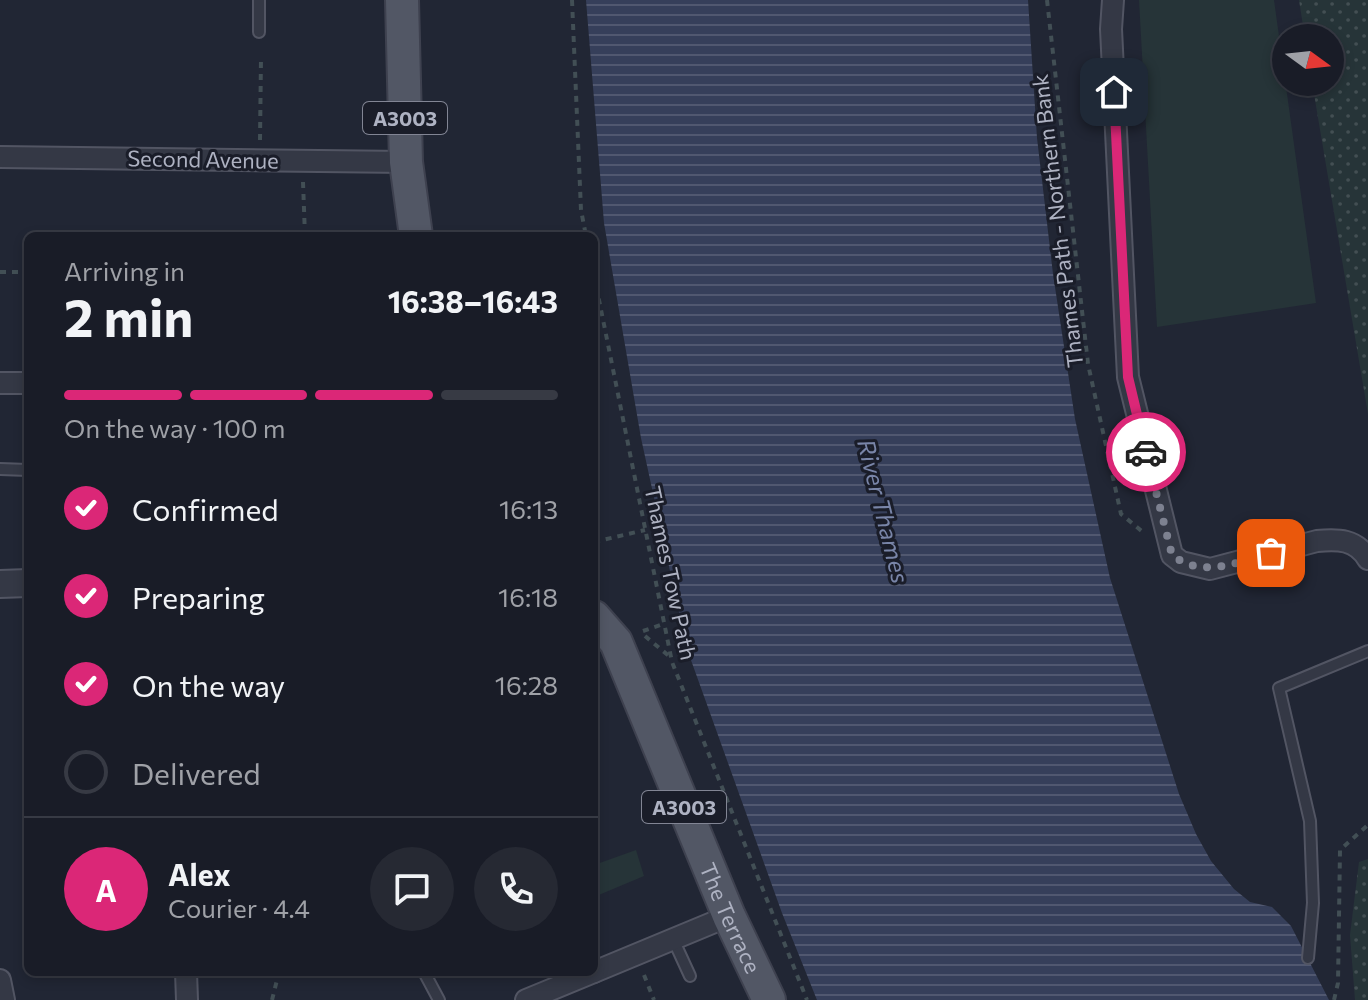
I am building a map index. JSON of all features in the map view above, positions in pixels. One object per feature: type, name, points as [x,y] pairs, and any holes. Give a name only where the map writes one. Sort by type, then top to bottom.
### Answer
[{"type":"main road","name":"A3003","points":[[402,0],[406,162],[415,232]]},
{"type":"main road","name":"The Terrace","points":[[598,622],[616,642],[729,916],[769,1000]]},
{"type":"street","points":[[1113,0],[1111,29],[1128,377],[1172,555],[1181,562],[1210,569],[1317,541],[1332,540],[1349,541],[1363,550],[1368,559]]},
{"type":"street","name":"Second Avenue","points":[[0,157],[406,162]]},
{"type":"street","points":[[0,383],[24,383]]},
{"type":"street","points":[[0,584],[24,583]]},
{"type":"street","points":[[598,970],[729,916]]},
{"type":"street","points":[[186,976],[187,1000]]},
{"type":"street","points":[[526,1000],[584,976]]},
{"type":"street","points":[[0,980],[4,1000]]},
{"type":"lane","points":[[259,0],[259,32]]},
{"type":"lane","points":[[0,469],[24,470]]},
{"type":"lane","points":[[1308,958],[1313,903],[1310,821],[1279,688],[1368,651]]},
{"type":"lane","points":[[673,939],[690,976]]},
{"type":"lane","points":[[426,976],[439,1000]]},
{"type":"path","points":[[572,0],[581,210],[585,232]]},
{"type":"path","name":"Thames Path - Northern Bank","points":[[1047,0],[1088,364],[1121,514],[1172,555]]},
{"type":"path","points":[[260,160],[261,58]]},
{"type":"path","points":[[302,160],[305,232]]},
{"type":"path","points":[[0,272],[24,272]]},
{"type":"path","name":"Thames Tow Path","points":[[598,295],[670,657],[807,1000]]},
{"type":"path","points":[[598,541],[645,530]]},
{"type":"path","points":[[663,624],[640,632],[670,657]]},
{"type":"path","points":[[1334,1000],[1338,983],[1339,855],[1344,843],[1368,825]]},
{"type":"path","points":[[272,1000],[278,976]]},
{"type":"shaded area","points":[[1139,0],[1274,0],[1277,24],[1272,24],[1272,96],[1287,96],[1316,303],[1157,327]]},
{"type":"shaded area","points":[[1299,0],[1368,0],[1368,414],[1314,96],[1344,96],[1344,24],[1303,24]]},
{"type":"shaded area","points":[[636,850],[644,876],[598,895],[598,864]]},
{"type":"shaded area","points":[[1368,859],[1368,1000],[1355,1000],[1350,935],[1359,862]]},
{"type":"water","name":"River Thames","points":[[586,0],[1028,0],[1037,138],[1053,274],[1075,419],[1110,578],[1179,794],[1196,834],[1211,861],[1234,889],[1250,902],[1272,907],[1291,926],[1329,1000],[817,1000],[782,913],[687,649],[641,438],[604,223]]},
{"type":"way so far","points":[[1146,452],[1172,555],[1193,567],[1210,569],[1271,553]]},
{"type":"route","points":[[1114,92],[1128,377],[1146,452]]}]
